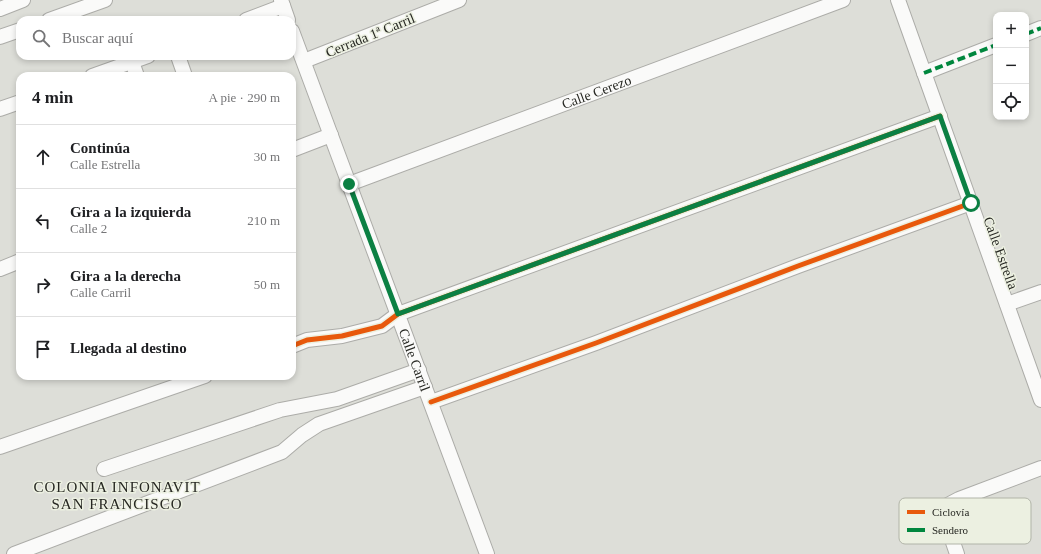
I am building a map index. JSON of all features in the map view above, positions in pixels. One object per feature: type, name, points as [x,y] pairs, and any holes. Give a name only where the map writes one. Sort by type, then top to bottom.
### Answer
[{"type":"street","points":[[0,9],[23,0]]},
{"type":"street","points":[[59,16],[105,0]]},
{"type":"street","name":"Cerrada 1ª Carril","points":[[304,62],[459,0]]},
{"type":"street","name":"Calle Cerezo","points":[[349,184],[843,0]]},
{"type":"street","name":"Calle Estrella","points":[[898,0],[1041,400]]},
{"type":"street","points":[[254,16],[282,3],[287,16]]},
{"type":"street","points":[[1029,33],[1041,28]]},
{"type":"street","points":[[0,37],[16,31]]},
{"type":"street","name":"Calle Carril","points":[[296,41],[487,554]]},
{"type":"street","points":[[924,73],[993,46]]},
{"type":"street","points":[[103,72],[137,60]]},
{"type":"street","points":[[179,60],[184,72]]},
{"type":"street","points":[[132,62],[136,72]]},
{"type":"street","points":[[0,109],[16,103]]},
{"type":"street","points":[[296,344],[307,340],[342,336],[382,326],[398,314],[940,116]]},
{"type":"street","points":[[296,148],[331,135]]},
{"type":"street","points":[[431,402],[596,343],[798,266],[971,203]]},
{"type":"street","points":[[0,268],[16,262]]},
{"type":"street","points":[[1007,304],[1041,292]]},
{"type":"street","points":[[104,469],[280,410],[337,399],[419,370]]},
{"type":"street","points":[[0,448],[194,380]]},
{"type":"street","points":[[14,554],[282,452],[302,435],[319,424],[425,387]]},
{"type":"street","points":[[962,498],[1041,468]]},
{"type":"street","points":[[954,544],[957,554]]},
{"type":"marked path","points":[[1029,33],[1041,28]]},
{"type":"marked path","points":[[924,73],[993,46]]},
{"type":"cycle path","points":[[296,344],[307,340],[342,336],[382,326],[398,314],[940,116]]},
{"type":"cycle path","points":[[431,402],[596,343],[798,266],[971,203]]},
{"type":"district","name":"COLONIA INFONAVIT SAN FRANCISCO","points":[[117,496]]},
{"type":"route","points":[[349,184],[398,314],[940,116],[971,203]]}]
